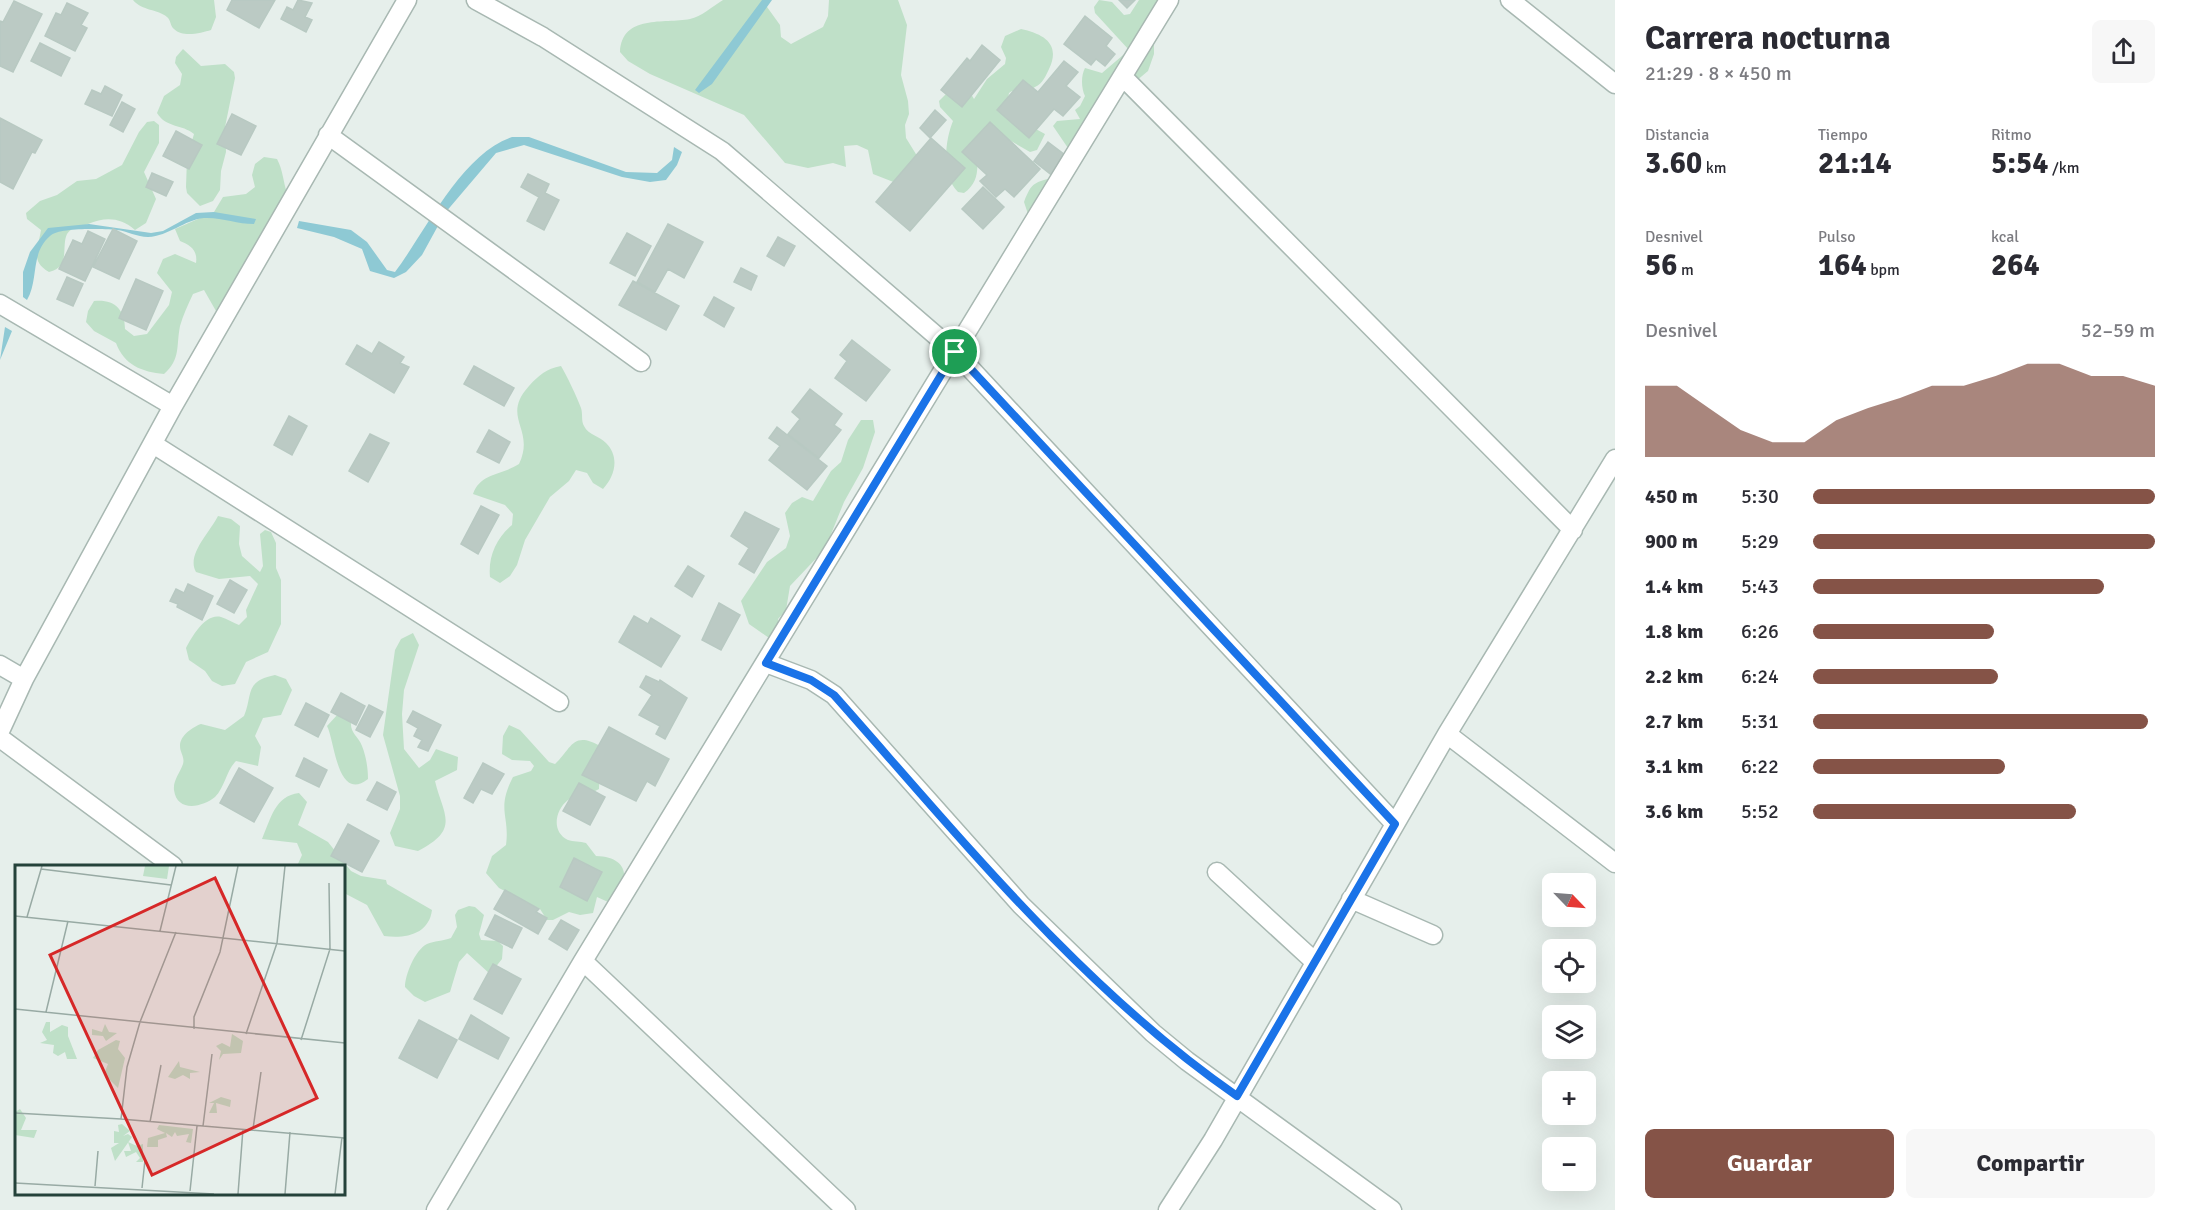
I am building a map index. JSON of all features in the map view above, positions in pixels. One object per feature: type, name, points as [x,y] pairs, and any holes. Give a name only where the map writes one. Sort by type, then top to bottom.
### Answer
[{"type":"street","points":[[0,730],[24,679],[173,406],[407,0]]},
{"type":"street","points":[[476,0],[543,37],[722,151],[955,352],[1395,824]]},
{"type":"street","points":[[436,1210],[583,961],[1169,0]]},
{"type":"street","points":[[1510,0],[1615,84]]},
{"type":"street","points":[[1123,77],[1573,530]]},
{"type":"street","points":[[328,135],[641,362]]},
{"type":"street","points":[[0,304],[173,406]]},
{"type":"street","points":[[153,444],[559,702]]},
{"type":"street","points":[[1168,1210],[1237,1096],[1447,734],[1615,459]]},
{"type":"street","points":[[766,663],[811,680],[834,695],[1021,905],[1153,1033],[1187,1061],[1392,1210]]},
{"type":"street","points":[[0,665],[24,679]]},
{"type":"street","points":[[1447,734],[1615,863]]},
{"type":"street","points":[[0,738],[170,865]]},
{"type":"street","points":[[1217,872],[1314,961]]},
{"type":"street","points":[[1351,899],[1433,935]]},
{"type":"street","points":[[583,961],[846,1210]]},
{"type":"green space","points":[[133,0],[214,0],[216,17],[211,30],[192,34],[182,33],[173,28],[163,14],[141,6]]},
{"type":"green space","points":[[723,0],[762,0],[780,25],[781,37],[791,44],[823,27],[828,16],[829,0],[898,0],[907,25],[901,75],[908,101],[906,138],[919,159],[896,183],[873,174],[868,150],[857,145],[844,146],[846,167],[833,163],[808,168],[785,163],[744,115],[650,74],[628,61],[620,52],[623,40],[636,26],[694,18]]},
{"type":"green space","points":[[1099,0],[1112,2],[1124,15],[1130,14],[1139,0],[1166,0],[1154,35],[1154,54],[1148,71],[1123,92],[1061,195],[1028,214],[1024,202],[1029,190],[1038,182],[1054,177],[1070,151],[1053,126],[1057,121],[1080,119],[1075,110],[1085,96],[1082,82],[1085,68],[1102,73],[1129,50],[1095,13],[1094,7]]},
{"type":"green space","points":[[1021,29],[1037,34],[1048,42],[1053,53],[1052,60],[1040,84],[1009,93],[1007,105],[1034,128],[1045,134],[1037,150],[1030,152],[1004,137],[976,149],[977,167],[973,184],[964,193],[958,192],[949,176],[946,157],[953,121],[940,107],[939,101],[947,93],[971,94],[974,99],[987,79],[1005,64],[1006,58],[1001,47],[1005,36]]},
{"type":"green space","points":[[183,49],[201,66],[225,64],[234,72],[235,78],[225,127],[226,152],[221,171],[220,190],[213,201],[200,206],[187,193],[186,187],[187,158],[194,134],[169,124],[157,113],[164,96],[180,85],[182,74],[175,63],[176,57]]},
{"type":"green space","points":[[154,121],[159,125],[159,143],[144,172],[156,199],[146,223],[135,230],[124,223],[106,219],[74,228],[69,231],[65,239],[64,256],[60,266],[49,272],[43,268],[37,259],[41,230],[27,219],[26,213],[40,201],[57,195],[77,181],[96,179],[122,165],[139,132],[147,122]]},
{"type":"green space","points":[[264,157],[277,159],[287,193],[228,311],[216,311],[204,290],[193,294],[181,322],[177,352],[169,368],[164,374],[135,366],[119,351],[116,343],[94,331],[86,322],[88,311],[94,301],[107,302],[117,307],[123,316],[125,329],[134,336],[147,334],[169,305],[172,292],[157,273],[163,259],[175,254],[196,263],[194,251],[180,241],[175,229],[214,212],[223,197],[246,194],[255,187],[252,175],[255,164]]},
{"type":"green space","points":[[561,366],[581,408],[584,426],[603,441],[613,454],[613,472],[603,489],[593,483],[587,473],[576,470],[569,481],[550,497],[525,540],[517,565],[510,576],[500,583],[490,577],[490,562],[497,542],[512,525],[513,514],[505,505],[473,494],[476,487],[486,478],[519,464],[524,441],[518,415],[521,397],[540,376]]},
{"type":"green space","points":[[861,420],[873,420],[875,432],[863,468],[844,502],[825,549],[790,586],[786,610],[778,619],[779,631],[769,638],[749,624],[741,601],[767,562],[786,548],[790,536],[785,513],[792,503],[802,497],[813,501],[831,471],[841,462],[848,440]]},
{"type":"green space","points":[[218,516],[231,519],[240,526],[239,544],[242,556],[260,572],[263,566],[260,534],[265,530],[271,532],[276,543],[276,568],[281,580],[281,624],[268,652],[246,662],[235,684],[222,686],[212,681],[205,671],[189,660],[186,648],[204,622],[210,619],[221,617],[239,625],[247,617],[246,610],[258,584],[250,576],[219,579],[196,572],[194,558],[196,551]]},
{"type":"green space","points":[[413,633],[419,645],[404,690],[402,714],[404,749],[419,768],[430,760],[436,749],[458,757],[457,770],[435,781],[446,820],[444,828],[440,836],[418,851],[395,846],[390,833],[400,809],[400,796],[383,735],[395,650],[401,639]]},
{"type":"green space","points":[[275,675],[286,679],[292,690],[281,715],[263,718],[255,736],[261,747],[258,766],[236,761],[221,789],[210,801],[191,806],[180,802],[176,797],[174,786],[183,764],[180,746],[185,735],[201,724],[225,730],[244,716],[254,685],[258,681]]},
{"type":"green space","points":[[339,713],[351,721],[353,732],[365,754],[368,779],[358,784],[350,783],[344,777],[327,726]]},
{"type":"green space","points":[[509,725],[520,730],[549,762],[555,764],[578,741],[583,740],[600,746],[599,789],[568,800],[560,809],[557,821],[559,832],[563,836],[570,841],[586,843],[596,856],[615,860],[623,870],[623,884],[614,900],[608,902],[597,897],[593,913],[580,915],[569,912],[553,920],[547,920],[540,909],[499,888],[486,873],[492,856],[506,845],[504,805],[508,788],[513,777],[531,771],[534,766],[530,761],[512,760],[502,754],[503,736]]},
{"type":"green space","points":[[299,793],[307,802],[298,825],[328,842],[351,871],[361,876],[386,880],[387,884],[432,910],[430,918],[421,930],[400,937],[384,936],[367,905],[345,894],[345,865],[297,865],[302,855],[297,843],[262,839],[275,809],[284,798]]},
{"type":"green space","points":[[469,906],[475,907],[484,915],[479,934],[481,940],[498,941],[503,946],[502,959],[490,974],[467,953],[459,962],[450,992],[425,1002],[405,987],[412,963],[418,952],[427,944],[451,938],[457,927],[455,915],[458,910]]},
{"type":"water","points":[[762,0],[772,0],[712,84],[699,93],[695,90]]},
{"type":"water","points":[[512,137],[529,137],[626,172],[657,173],[672,160],[674,147],[682,152],[677,165],[666,180],[650,182],[622,177],[524,145],[496,153],[445,213],[422,255],[406,272],[394,278],[370,271],[362,249],[334,237],[297,228],[299,221],[351,230],[367,242],[387,270],[395,272],[461,176],[494,146]]},
{"type":"water","points":[[214,212],[256,219],[254,224],[197,219],[163,234],[148,237],[121,231],[92,229],[55,233],[40,250],[31,292],[27,300],[23,297],[23,272],[30,252],[48,228],[89,224],[151,233],[163,231],[196,213]]},
{"type":"water","points":[[5,327],[12,331],[0,360]]},
{"type":"building","points":[[232,0],[275,0],[259,28],[227,10]]},
{"type":"building","points":[[298,0],[312,3],[305,17],[312,20],[306,32],[281,19],[287,7],[293,10]]},
{"type":"building","points":[[1119,0],[1135,0],[1127,8]]},
{"type":"building","points":[[14,1],[42,14],[13,72],[0,66],[0,21],[3,22]]},
{"type":"building","points":[[67,3],[88,13],[81,25],[87,28],[75,51],[45,36],[56,13],[61,15]]},
{"type":"building","points":[[1085,16],[1112,38],[1106,46],[1115,54],[1105,66],[1096,59],[1091,65],[1064,44]]},
{"type":"building","points":[[40,43],[70,58],[61,76],[31,61]]},
{"type":"building","points":[[982,45],[1000,60],[962,107],[941,90],[967,58],[970,61]]},
{"type":"building","points":[[1064,61],[1078,72],[1066,86],[1080,97],[1063,116],[1054,109],[1029,138],[997,110],[1023,80],[1038,92]]},
{"type":"building","points":[[105,86],[122,95],[112,116],[85,104],[92,90],[101,94]]},
{"type":"building","points":[[122,102],[135,109],[123,132],[110,125]]},
{"type":"building","points":[[935,110],[946,120],[930,138],[920,128]]},
{"type":"building","points":[[232,114],[256,126],[241,155],[217,144]]},
{"type":"building","points":[[0,118],[42,140],[35,153],[32,152],[13,189],[0,182]]},
{"type":"building","points":[[990,122],[1040,169],[1014,197],[1005,189],[996,197],[980,181],[987,175],[962,152]]},
{"type":"building","points":[[176,131],[202,145],[189,169],[163,156]]},
{"type":"building","points":[[931,138],[965,168],[910,231],[876,202]]},
{"type":"building","points":[[1048,142],[1069,158],[1054,177],[1034,161]]},
{"type":"building","points":[[152,173],[173,182],[166,196],[146,187]]},
{"type":"building","points":[[528,174],[549,184],[545,193],[559,200],[544,230],[527,221],[539,197],[521,187]]},
{"type":"building","points":[[983,187],[1004,207],[983,229],[962,209]]},
{"type":"building","points":[[668,224],[703,242],[684,278],[668,269],[655,292],[637,282]]},
{"type":"building","points":[[113,229],[137,241],[119,279],[93,267]]},
{"type":"building","points":[[88,231],[105,239],[85,281],[59,269],[73,240],[82,244]]},
{"type":"building","points":[[627,233],[651,246],[635,276],[610,263]]},
{"type":"building","points":[[778,237],[795,246],[784,266],[767,256]]},
{"type":"building","points":[[741,268],[757,276],[751,290],[734,282]]},
{"type":"building","points":[[67,277],[83,284],[73,306],[57,299]]},
{"type":"building","points":[[136,279],[163,291],[146,330],[119,318]]},
{"type":"building","points":[[633,281],[679,306],[666,330],[619,305]]},
{"type":"building","points":[[714,297],[734,308],[724,327],[704,315]]},
{"type":"building","points":[[852,340],[890,370],[866,401],[835,378],[847,361],[840,355]]},
{"type":"building","points":[[379,342],[404,357],[400,363],[409,367],[394,393],[346,364],[357,345],[372,354]]},
{"type":"building","points":[[474,366],[514,388],[504,406],[464,384]]},
{"type":"building","points":[[810,389],[842,414],[834,425],[841,430],[819,458],[788,434],[800,419],[792,412]]},
{"type":"building","points":[[289,416],[307,426],[292,455],[274,445]]},
{"type":"building","points":[[777,427],[827,466],[807,490],[769,460],[780,446],[769,438]]},
{"type":"building","points":[[489,430],[510,442],[499,463],[477,452]]},
{"type":"building","points":[[370,434],[389,443],[368,482],[349,471]]},
{"type":"building","points":[[481,506],[499,515],[478,554],[461,544]]},
{"type":"building","points":[[745,512],[779,529],[754,573],[739,564],[749,548],[731,536]]},
{"type":"building","points":[[688,566],[704,576],[692,597],[675,586]]},
{"type":"building","points":[[230,580],[247,590],[234,613],[217,604]]},
{"type":"building","points":[[188,584],[213,596],[202,620],[170,601],[176,589],[184,593]]},
{"type":"building","points":[[719,603],[740,615],[721,650],[702,640]]},
{"type":"building","points":[[634,616],[648,624],[651,618],[680,636],[661,667],[619,642]]},
{"type":"building","points":[[646,676],[659,682],[660,680],[687,698],[665,739],[656,734],[660,726],[639,715],[652,695],[640,687]]},
{"type":"building","points":[[341,693],[365,706],[356,725],[331,712]]},
{"type":"building","points":[[306,703],[329,715],[318,737],[295,725]]},
{"type":"building","points":[[369,705],[383,712],[370,737],[356,730]]},
{"type":"building","points":[[413,711],[441,725],[428,751],[418,747],[422,740],[414,736],[418,728],[407,722]]},
{"type":"building","points":[[609,727],[669,759],[655,786],[647,781],[636,801],[582,775]]},
{"type":"building","points":[[304,758],[327,770],[319,787],[296,776]]},
{"type":"building","points":[[483,763],[504,774],[492,794],[481,789],[473,803],[464,798]]},
{"type":"building","points":[[239,768],[273,788],[254,822],[220,803]]},
{"type":"building","points":[[377,782],[396,792],[387,810],[367,800]]},
{"type":"building","points":[[579,783],[605,797],[590,825],[563,811]]},
{"type":"building","points":[[348,824],[379,841],[362,872],[331,856]]},
{"type":"building","points":[[574,858],[602,872],[587,901],[560,887]]},
{"type":"building","points":[[505,890],[539,909],[536,912],[547,918],[538,934],[494,909]]},
{"type":"building","points":[[495,915],[522,928],[512,948],[485,935]]},
{"type":"building","points":[[561,920],[579,930],[567,950],[549,939]]},
{"type":"building","points":[[493,964],[521,979],[502,1014],[474,999]]},
{"type":"building","points":[[471,1015],[509,1038],[498,1059],[459,1039]]},
{"type":"building","points":[[419,1020],[457,1040],[437,1078],[399,1058]]},
{"type":"route","points":[[955,352],[1395,824],[1237,1096],[1187,1061],[1153,1033],[1021,905],[834,695],[811,680],[766,663],[955,352]]}]
